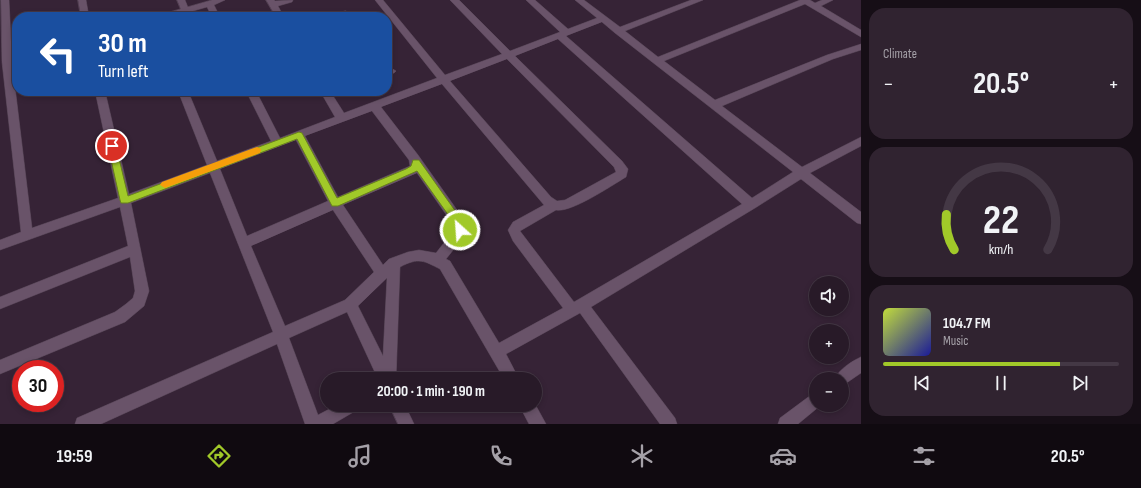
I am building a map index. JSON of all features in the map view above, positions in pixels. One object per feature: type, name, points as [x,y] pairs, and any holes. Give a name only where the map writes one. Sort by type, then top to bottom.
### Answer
[{"type":"street","points":[[5,0],[8,61],[27,235]]},
{"type":"street","points":[[82,0],[84,12]]},
{"type":"street","points":[[179,12],[221,0]]},
{"type":"street","points":[[277,12],[271,2],[289,0]]},
{"type":"street","points":[[379,0],[389,12]]},
{"type":"street","points":[[392,16],[444,80],[547,200],[554,205],[561,206],[568,204],[622,174],[622,169],[454,0]]},
{"type":"street","points":[[530,0],[564,34],[751,204]]},
{"type":"street","points":[[579,0],[861,219]]},
{"type":"street","points":[[618,31],[698,0]]},
{"type":"street","points":[[658,60],[805,0],[861,34]]},
{"type":"street","points":[[814,6],[828,0]]},
{"type":"street","points":[[209,3],[214,12]]},
{"type":"street","points":[[0,245],[299,135],[603,19]]},
{"type":"street","points":[[714,105],[830,57],[861,47]]},
{"type":"street","points":[[0,367],[120,317],[139,302],[142,291],[135,249],[101,96]]},
{"type":"street","points":[[185,96],[281,335],[314,424]]},
{"type":"street","points":[[254,96],[277,143]]},
{"type":"street","points":[[331,96],[341,118]]},
{"type":"street","points":[[374,106],[458,221],[460,230],[458,235],[437,261]]},
{"type":"street","points":[[299,135],[335,203],[382,274]]},
{"type":"street","points":[[496,352],[577,308],[751,204],[801,172],[861,141]]},
{"type":"street","points":[[244,243],[409,172],[416,168],[416,163]]},
{"type":"street","points":[[554,205],[517,226],[514,230],[517,237],[577,308],[670,424]]},
{"type":"street","points":[[0,303],[135,249]]},
{"type":"street","points":[[83,424],[350,304],[394,263],[403,259],[418,256],[431,257],[445,265],[508,372]]},
{"type":"street","points":[[387,372],[394,263]]},
{"type":"street","points":[[350,304],[384,372]]},
{"type":"street","points":[[849,373],[861,364]]},
{"type":"street","points":[[786,424],[809,406]]},
{"type":"street","points":[[317,424],[339,412]]},
{"type":"street","points":[[400,412],[406,424]]},
{"type":"street","points":[[531,412],[538,424]]},
{"type":"lane","points":[[181,0],[185,10]]},
{"type":"slow traffic","points":[[165,185],[257,150]]},
{"type":"route","points":[[112,146],[124,200],[212,166],[299,135],[335,203],[409,172],[416,168],[416,163],[458,221],[460,230]]}]
